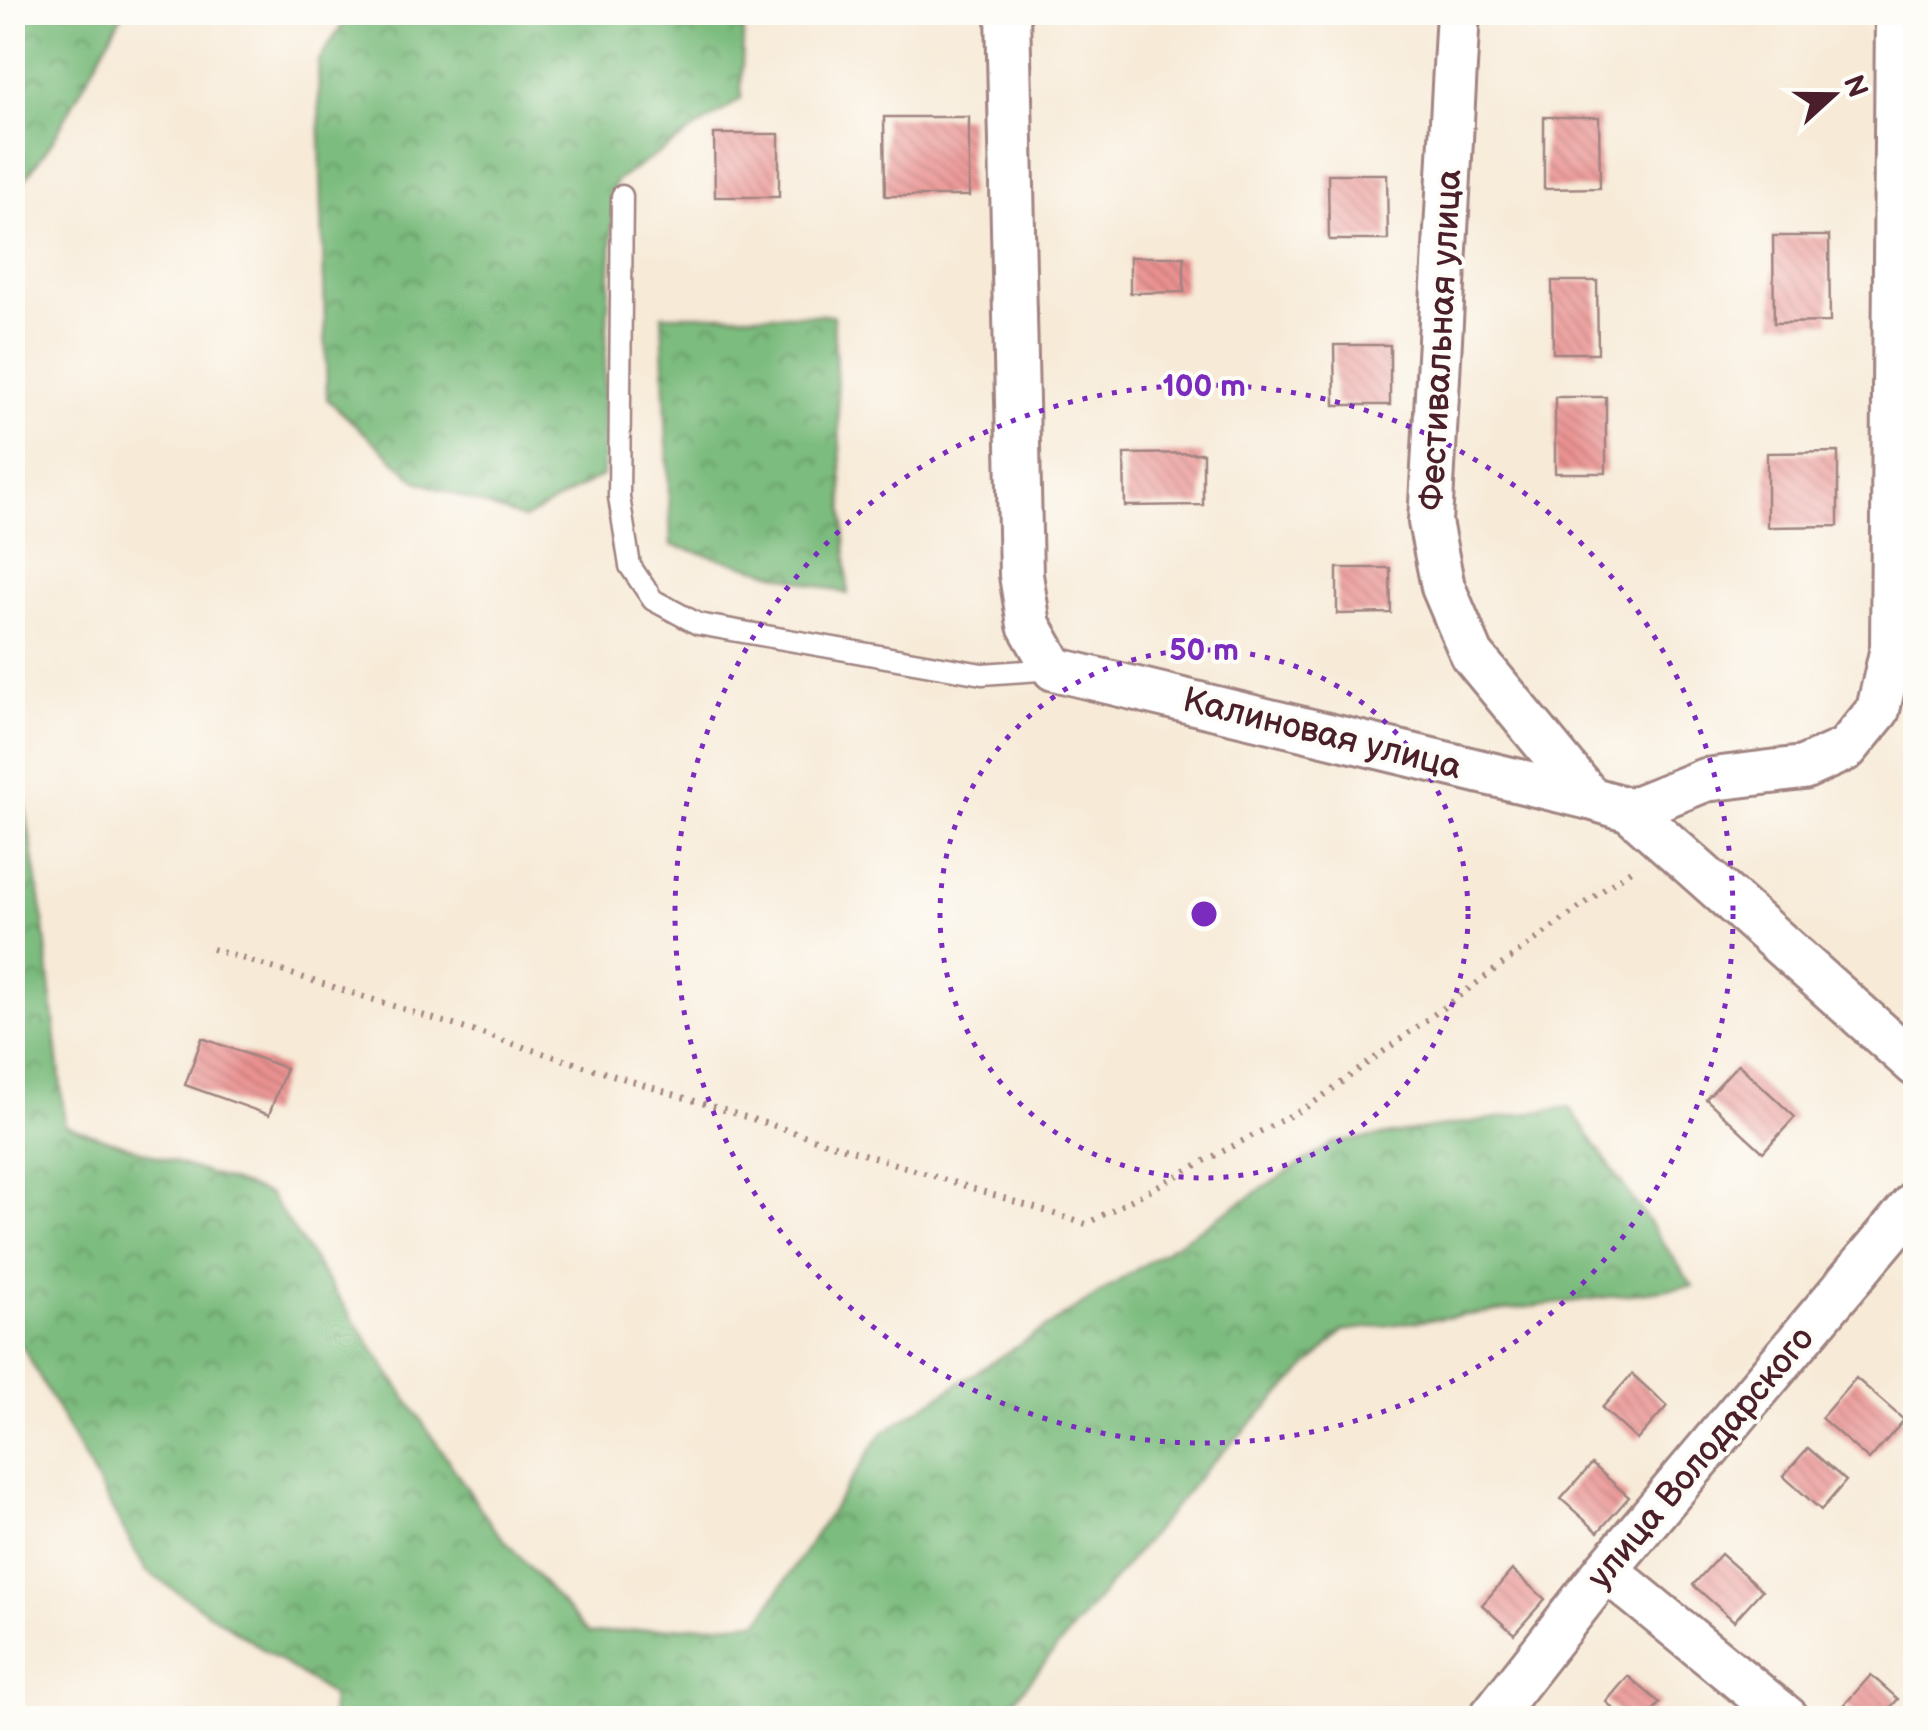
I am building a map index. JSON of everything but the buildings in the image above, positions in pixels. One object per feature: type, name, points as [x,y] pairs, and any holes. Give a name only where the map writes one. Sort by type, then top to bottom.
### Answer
[{"type":"street","points":[[1008,12],[1021,575],[1028,625],[1054,669]]},
{"type":"street","name":"Фестивальная улица","points":[[1458,12],[1430,522],[1443,588],[1472,655],[1590,798]]},
{"type":"street","points":[[1630,810],[1706,780],[1803,768],[1846,749],[1878,710],[1892,648],[1897,12]]},
{"type":"street","name":"Калиновая улица","points":[[1054,669],[1630,810],[1916,1065]]},
{"type":"street","name":"улица Володарского","points":[[1490,1718],[1606,1570],[1916,1201]]},
{"type":"street","points":[[1606,1570],[1788,1718]]},
{"type":"lane","points":[[622,196],[619,497],[630,566],[653,600],[698,624],[982,674],[1054,669]]},
{"type":"path","points":[[212,950],[1086,1224],[1312,1104],[1666,845]]},
{"type":"green space","points":[[13,12],[123,13],[53,140],[13,196]]},
{"type":"green space","points":[[350,13],[744,13],[741,99],[615,182],[603,475],[524,519],[417,481],[327,399],[318,62]]},
{"type":"green space","points":[[662,315],[833,315],[848,594],[671,545]]},
{"type":"green space","points":[[13,733],[43,917],[65,1125],[269,1194],[493,1527],[589,1634],[759,1621],[882,1433],[1333,1143],[1569,1107],[1693,1286],[1343,1331],[1205,1470],[999,1718],[332,1718],[331,1695],[146,1571],[23,1347],[13,1343]]}]
